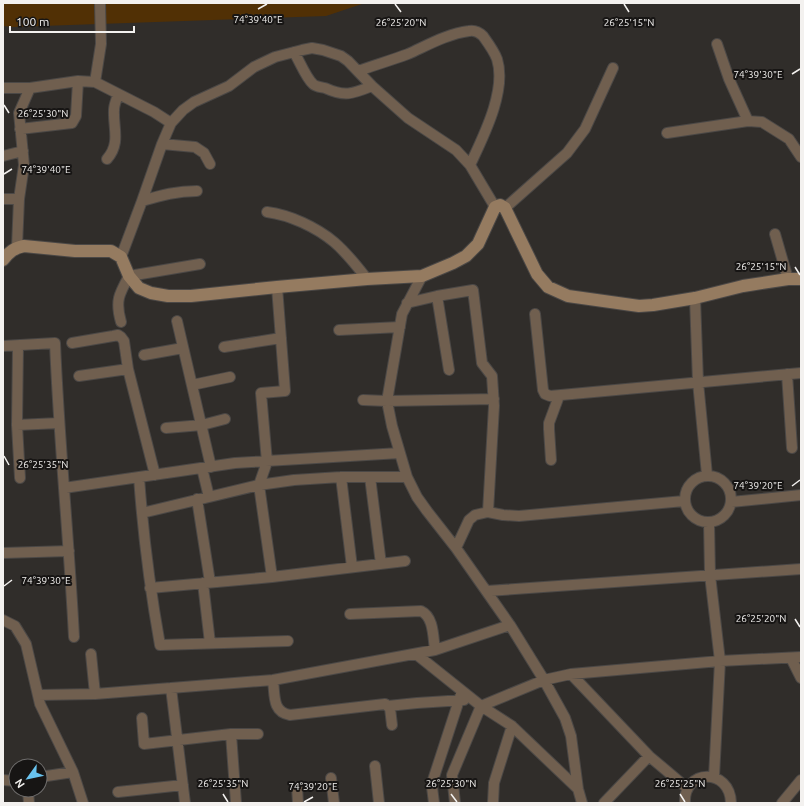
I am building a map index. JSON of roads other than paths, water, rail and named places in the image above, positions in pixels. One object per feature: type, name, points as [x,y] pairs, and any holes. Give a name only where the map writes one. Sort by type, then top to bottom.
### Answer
[{"type":"street","points":[[95,82],[101,44],[100,3]]},
{"type":"street","points":[[358,71],[396,58],[437,40],[471,31],[480,33],[497,59],[500,71],[491,120],[470,165]]},
{"type":"street","points":[[717,44],[729,79],[748,121]]},
{"type":"street","points":[[120,257],[171,123],[183,110],[194,102],[229,86],[254,67],[270,59],[312,48],[341,56],[408,118],[456,150],[470,165],[500,208],[537,274],[548,287],[568,296],[639,306],[695,298],[743,286],[788,279],[801,279]]},
{"type":"street","points":[[294,52],[310,81],[317,86],[334,93],[344,94],[359,91],[372,86]]},
{"type":"street","points":[[3,260],[9,252],[17,247],[24,246],[76,251],[111,251],[120,257],[129,276],[139,288],[152,293],[168,296],[191,296],[367,279],[422,276],[466,256],[478,244],[500,208],[567,152],[585,129],[613,68]]},
{"type":"street","points":[[20,129],[72,124],[76,116],[78,81]]},
{"type":"street","points":[[3,88],[30,88],[78,81],[95,82],[154,112],[171,123]]},
{"type":"street","points":[[17,247],[19,199],[24,165],[19,113],[30,88]]},
{"type":"street","points":[[107,159],[113,153],[115,147],[114,110],[118,94]]},
{"type":"street","points":[[667,133],[748,121],[762,122],[782,134],[794,145],[801,157]]},
{"type":"street","points":[[162,144],[195,147],[204,153],[210,164]]},
{"type":"street","points":[[3,156],[23,151]]},
{"type":"street","points":[[142,201],[169,193],[197,191]]},
{"type":"street","points":[[3,199],[19,199]]},
{"type":"street","points":[[267,212],[278,213],[321,233],[345,252],[367,279]]},
{"type":"street","points":[[775,234],[788,279]]},
{"type":"street","points":[[129,276],[200,264]]},
{"type":"street","points":[[121,322],[117,308],[122,289],[129,276]]},
{"type":"street","points":[[422,276],[402,314],[387,401],[400,454],[407,477],[421,502],[488,591],[544,680],[565,718],[571,736],[578,788],[582,803]]},
{"type":"street","points":[[272,577],[259,485],[267,462],[261,393],[285,391],[277,287]]},
{"type":"street","points":[[407,303],[473,290],[482,363],[492,376],[494,398],[488,512]]},
{"type":"street","points":[[437,296],[449,370]]},
{"type":"street","points":[[695,298],[698,382],[707,476]]},
{"type":"street","points":[[535,314],[543,390],[545,394],[550,396],[801,373]]},
{"type":"street","points":[[177,321],[202,425],[209,497]]},
{"type":"street","points":[[339,330],[400,327]]},
{"type":"street","points":[[72,343],[118,335],[121,337],[124,342],[128,369],[154,475]]},
{"type":"street","points":[[224,347],[281,338]]},
{"type":"street","points":[[3,346],[55,343],[58,423],[70,551],[74,637]]},
{"type":"street","points":[[18,346],[17,425],[20,478]]},
{"type":"street","points":[[144,355],[183,348]]},
{"type":"street","points":[[79,376],[128,369]]},
{"type":"street","points":[[787,374],[792,448]]},
{"type":"street","points":[[192,385],[230,377]]},
{"type":"street","points":[[551,460],[548,429],[558,396]]},
{"type":"street","points":[[363,400],[387,401],[494,398]]},
{"type":"street","points":[[166,428],[202,425],[225,419]]},
{"type":"street","points":[[17,425],[58,423]]},
{"type":"street","points":[[64,488],[235,463],[400,454]]},
{"type":"street","points":[[707,476],[715,477],[727,486],[731,502],[729,508],[721,518],[709,522],[702,522],[696,519],[686,508],[684,502],[688,486],[700,477],[707,476]]},
{"type":"street","points":[[142,513],[259,485],[294,480],[341,477],[407,477]]},
{"type":"street","points":[[341,477],[352,567]]},
{"type":"street","points":[[370,477],[381,564]]},
{"type":"street","points":[[139,478],[150,588],[160,645],[288,641]]},
{"type":"street","points":[[731,502],[801,496]]},
{"type":"street","points":[[197,499],[207,582],[210,643]]},
{"type":"street","points":[[456,548],[469,520],[475,515],[488,512],[519,516],[684,502]]},
{"type":"street","points":[[709,522],[710,575],[720,661],[714,777]]},
{"type":"street","points":[[3,554],[70,551]]},
{"type":"street","points":[[150,588],[272,577],[404,561]]},
{"type":"street","points":[[488,591],[801,569]]},
{"type":"street","points":[[350,614],[421,611],[427,614],[430,619],[435,650]]},
{"type":"street","points":[[3,620],[15,626],[26,644],[40,704],[72,772],[83,803]]},
{"type":"street","points":[[38,695],[95,694],[273,680],[435,650],[510,625]]},
{"type":"street","points":[[91,654],[95,694]]},
{"type":"street","points":[[416,654],[460,696],[476,703],[512,726],[578,788]]},
{"type":"street","points":[[476,703],[544,680],[571,674],[720,661],[796,658],[801,678]]},
{"type":"street","points":[[571,674],[649,756],[672,777],[687,788]]},
{"type":"street","points":[[273,680],[276,707],[284,714],[290,715],[385,704],[388,706],[417,703],[460,696]]},
{"type":"street","points":[[171,688],[185,803]]},
{"type":"street","points":[[434,803],[432,787],[433,780],[460,696]]},
{"type":"street","points":[[455,803],[452,775],[476,703]]},
{"type":"street","points":[[388,706],[391,711],[392,725]]},
{"type":"street","points":[[142,718],[144,744],[230,734],[258,734]]},
{"type":"street","points":[[493,803],[494,783],[512,726]]},
{"type":"street","points":[[230,734],[236,803]]},
{"type":"street","points":[[604,803],[649,756]]},
{"type":"street","points":[[375,766],[379,803]]},
{"type":"street","points":[[48,776],[72,772]]},
{"type":"street","points":[[685,803],[687,788],[692,782],[706,776],[714,777],[723,782],[730,792],[730,803]]},
{"type":"street","points":[[331,778],[334,803]]},
{"type":"street","points":[[782,803],[801,780]]},
{"type":"street","points":[[118,792],[182,785]]},
{"type":"street","points":[[297,787],[298,803]]}]
